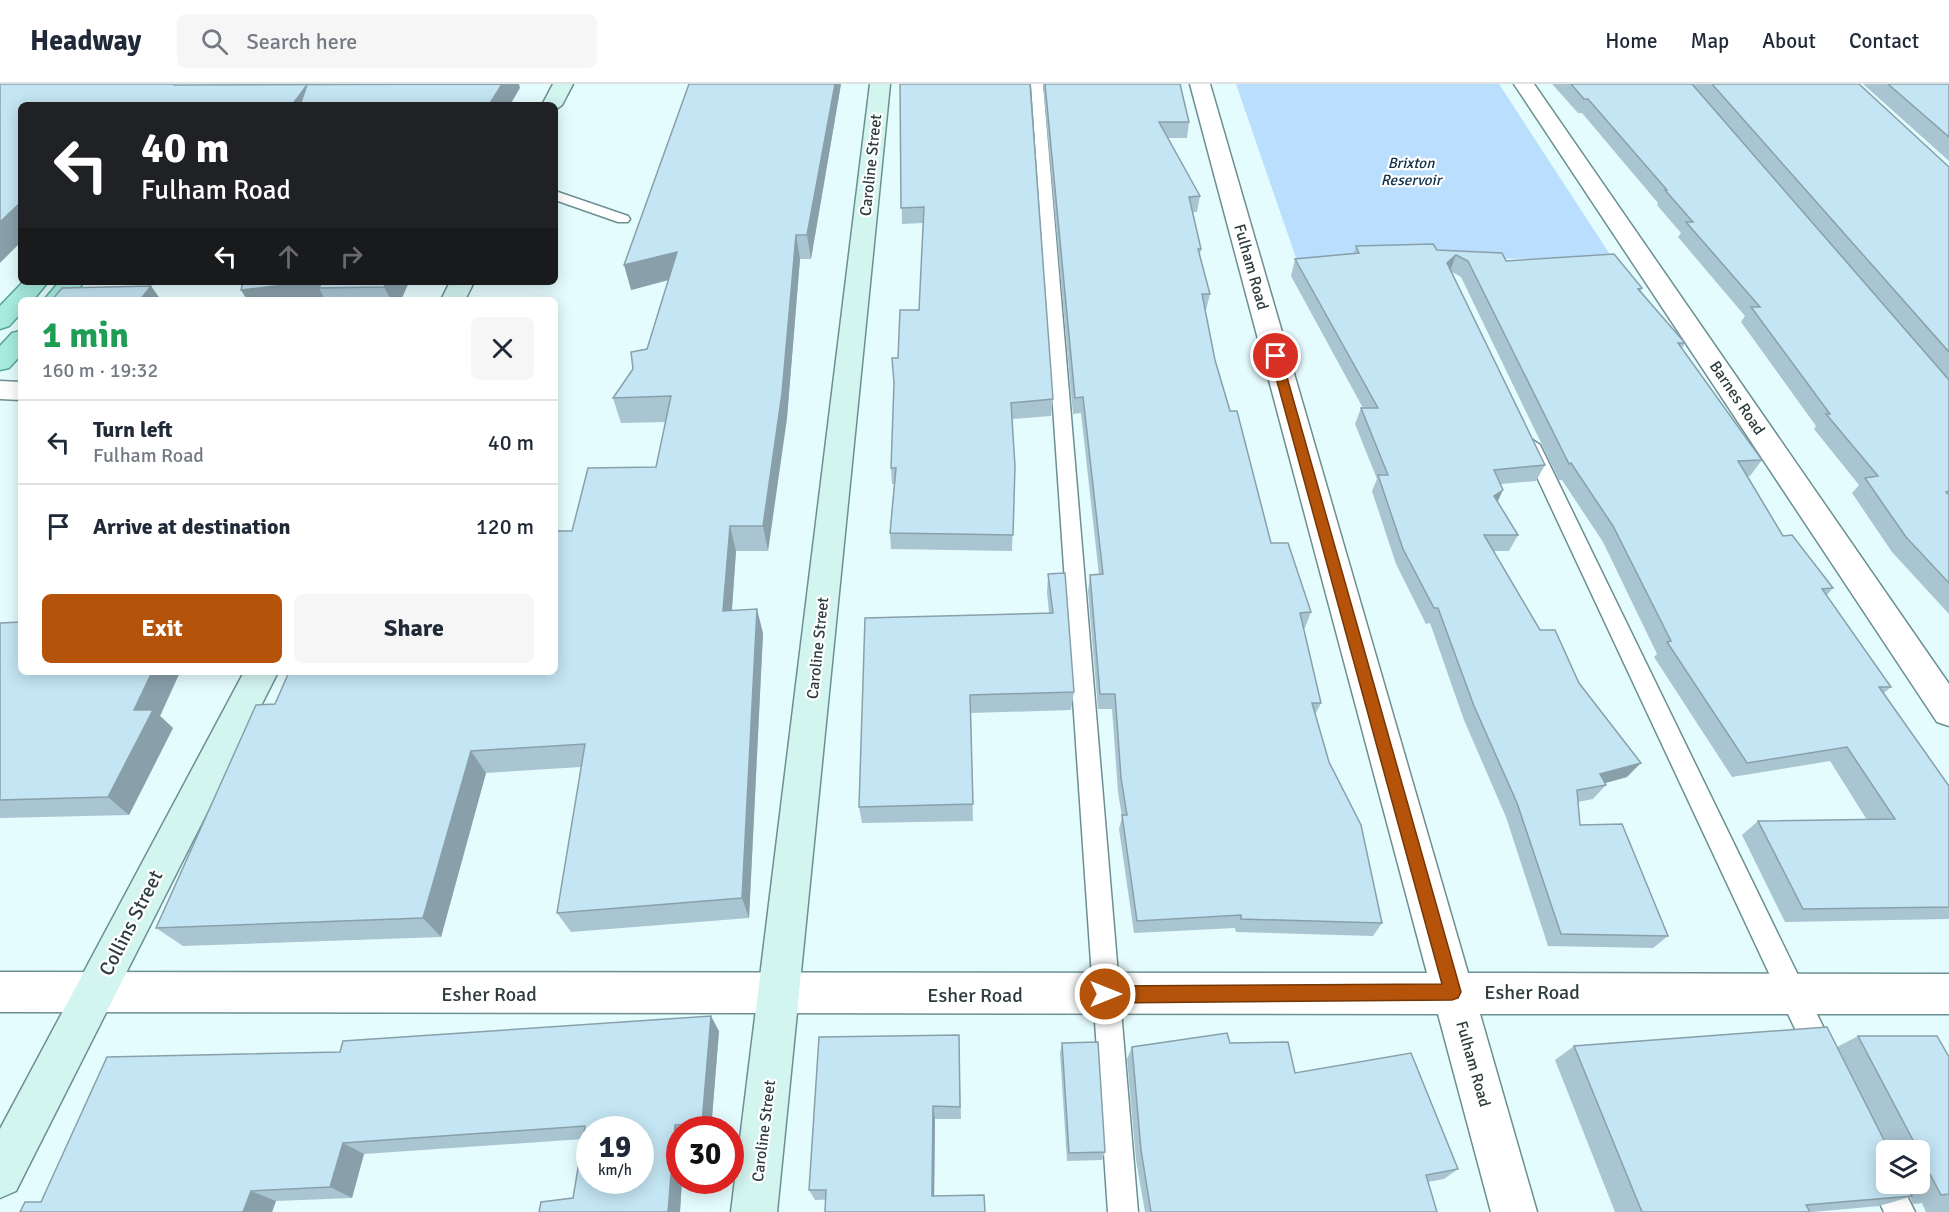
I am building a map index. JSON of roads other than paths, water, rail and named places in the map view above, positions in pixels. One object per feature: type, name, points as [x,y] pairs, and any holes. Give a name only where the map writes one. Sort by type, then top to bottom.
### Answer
[{"type":"main road","points":[[22,297],[33,285]]},
{"type":"main road","points":[[59,297],[69,285]]},
{"type":"main road","points":[[0,321],[18,302]]},
{"type":"main road","points":[[0,362],[18,342]]},
{"type":"street","points":[[554,102],[563,84]]},
{"type":"street","name":"Caroline Street","points":[[754,1212],[880,84]]},
{"type":"street","name":"Fulham Road","points":[[1200,84],[1514,1212]]},
{"type":"street","name":"Barnes Road","points":[[1524,84],[1949,712]]},
{"type":"street","points":[[0,390],[18,391]]},
{"type":"street","name":"Collins Street","points":[[0,1175],[259,675]]},
{"type":"street","name":"Esher Road","points":[[0,992],[780,995],[1452,992],[1949,994]]},
{"type":"lane","points":[[1037,84],[1123,1212]]},
{"type":"lane","points":[[558,196],[623,219]]},
{"type":"lane","points":[[1523,427],[1833,1077]]},
{"type":"lane","points":[[1874,1160],[1900,1212]]},
{"type":"water","name":"Brixton Reservoir","points":[[1236,84],[1499,84],[1613,259],[1296,258]]}]
